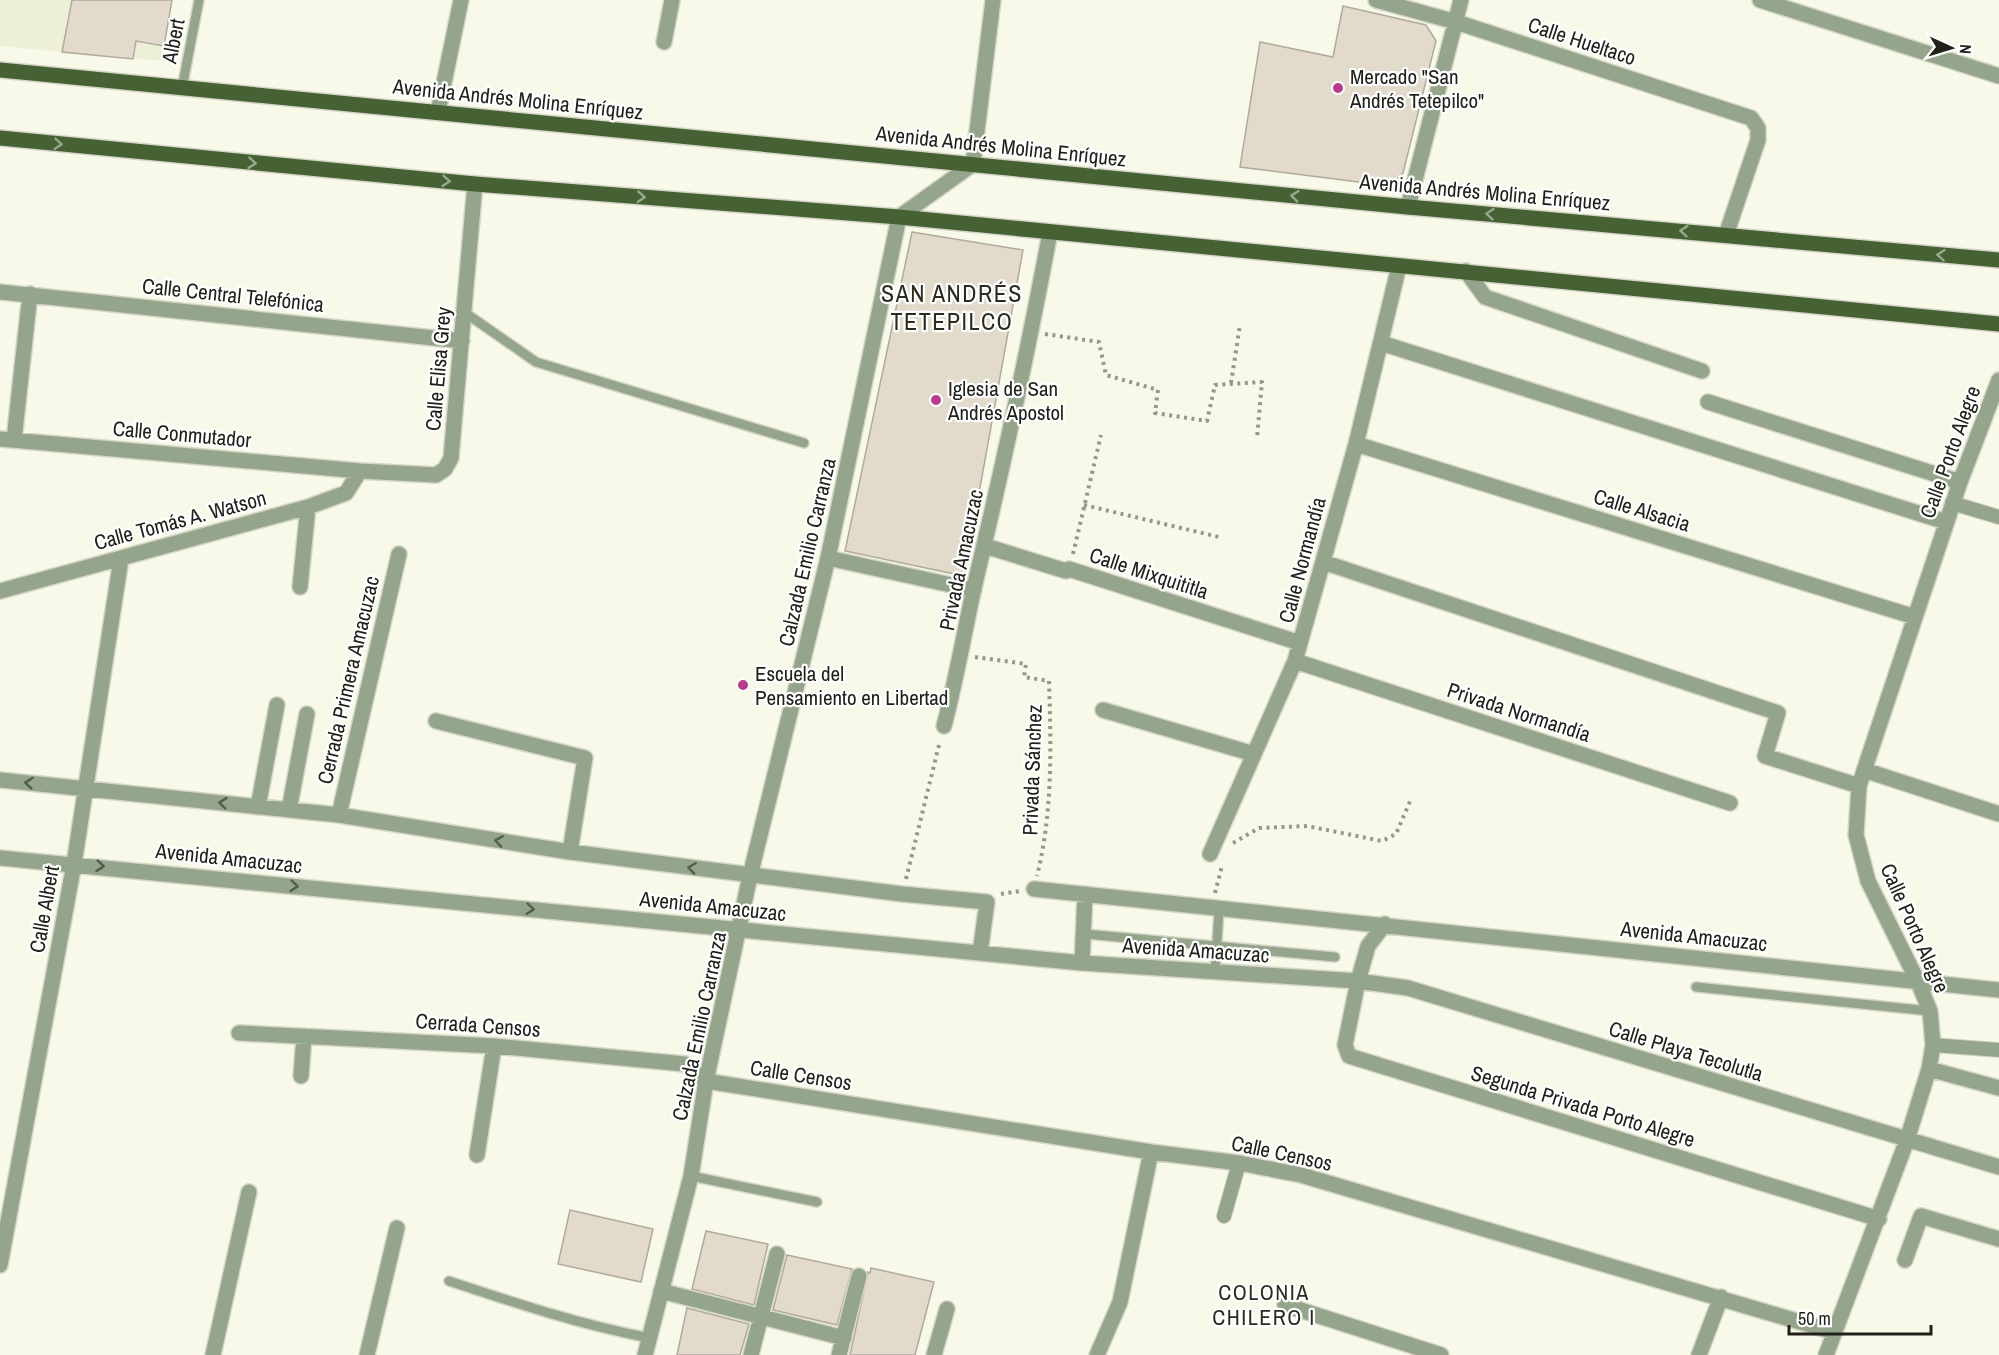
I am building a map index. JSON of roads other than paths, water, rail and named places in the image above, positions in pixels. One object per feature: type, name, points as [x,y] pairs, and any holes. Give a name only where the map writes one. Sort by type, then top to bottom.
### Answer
[{"type":"main road","name":"Avenida Andrés Molina Enríquez","points":[[0,70],[1408,207],[1999,260]]},
{"type":"main road","points":[[0,138],[475,184],[899,217],[1999,324]]},
{"type":"street","points":[[438,112],[461,0]]},
{"type":"street","points":[[664,42],[672,0]]},
{"type":"street","points":[[899,217],[973,164],[993,0]]},
{"type":"street","name":"Calle Hueltaco","points":[[1376,0],[1455,22],[1751,118],[1758,128],[1758,140],[1726,235]]},
{"type":"street","points":[[1408,207],[1461,0]]},
{"type":"street","points":[[1760,0],[1999,76]]},
{"type":"street","name":"Calle Elisa Grey","points":[[360,471],[435,475],[445,469],[451,458],[475,184]]},
{"type":"street","name":"Calzada Emilio Carranza","points":[[645,1355],[691,1176],[706,1081],[750,876],[828,558],[899,217]]},
{"type":"street","name":"Privada Amacuzac","points":[[944,726],[962,656],[974,590],[1032,332],[1050,232]]},
{"type":"street","name":"Calle Normandía","points":[[1218,855],[1254,754],[1296,661],[1356,444],[1399,266]]},
{"type":"street","points":[[1466,271],[1485,297],[1702,371]]},
{"type":"street","name":"Calle Central Telefónica","points":[[0,292],[462,341]]},
{"type":"street","points":[[7,440],[30,294]]},
{"type":"street","points":[[1381,343],[1946,522]]},
{"type":"street","name":"Calle Porto Alegre","points":[[1826,1355],[1907,1140],[1929,1069],[1933,1045],[1930,1011],[1868,881],[1856,835],[1859,786],[1952,503],[1999,380]]},
{"type":"street","points":[[1708,402],[1960,482]]},
{"type":"street","name":"Calle Conmutador","points":[[7,440],[360,471]]},
{"type":"street","name":"Calle Alsacia","points":[[1356,444],[1915,616]]},
{"type":"street","name":"Calle Tomás A. Watson","points":[[0,591],[308,507],[346,493],[360,471]]},
{"type":"street","points":[[1952,503],[1999,517]]},
{"type":"street","points":[[300,587],[308,507]]},
{"type":"street","name":"Calle Mixquititla","points":[[985,546],[1066,571],[1070,569],[1300,644]]},
{"type":"street","name":"Cerrada Primera Amacuzac","points":[[339,815],[399,554]]},
{"type":"street","points":[[828,558],[974,590]]},
{"type":"street","name":"Calle Albert","points":[[0,1265],[74,864],[121,559]]},
{"type":"street","points":[[1323,562],[1778,713],[1765,756],[1859,786]]},
{"type":"street","name":"Privada Normandía","points":[[1296,661],[1730,803]]},
{"type":"street","points":[[258,807],[277,705]]},
{"type":"street","points":[[1103,710],[1254,754]]},
{"type":"street","points":[[290,810],[307,714]]},
{"type":"street","points":[[436,721],[585,758],[570,852]]},
{"type":"street","points":[[1864,770],[1999,814]]},
{"type":"street","name":"Avenida Amacuzac","points":[[0,780],[339,815],[570,852],[750,876],[987,902],[980,953]]},
{"type":"street","name":"Avenida Amacuzac","points":[[0,858],[1082,963],[1359,981]]},
{"type":"street","name":"Avenida Amacuzac","points":[[1034,890],[1219,910],[1385,924],[1999,990]]},
{"type":"street","points":[[1082,963],[1085,894]]},
{"type":"street","points":[[1359,981],[1368,946],[1385,924]]},
{"type":"street","name":"Calle Playa Tecolutla","points":[[1359,981],[1408,988],[1999,1167]]},
{"type":"street","name":"Segunda Privada Porto Alegre","points":[[1359,981],[1346,1045],[1349,1056],[1879,1219]]},
{"type":"street","name":"Cerrada Censos","points":[[239,1033],[494,1046],[685,1064],[706,1081]]},
{"type":"street","points":[[301,1076],[304,1036]]},
{"type":"street","points":[[1933,1045],[1999,1050]]},
{"type":"street","points":[[477,1155],[494,1046]]},
{"type":"street","points":[[1929,1069],[1999,1088]]},
{"type":"street","name":"Calle Censos","points":[[706,1081],[1151,1152],[1239,1163],[1301,1176],[1721,1297],[1834,1332]]},
{"type":"street","points":[[1097,1355],[1120,1302],[1151,1152]]},
{"type":"street","points":[[1224,1216],[1239,1163]]},
{"type":"street","points":[[213,1355],[249,1192]]},
{"type":"street","points":[[1905,1260],[1921,1216],[1999,1239]]},
{"type":"street","points":[[367,1355],[397,1228]]},
{"type":"street","points":[[751,1355],[777,1254]]},
{"type":"street","points":[[839,1355],[858,1276]]},
{"type":"street","points":[[662,1291],[844,1338]]},
{"type":"street","points":[[1699,1355],[1721,1297]]},
{"type":"street","points":[[1285,1305],[1441,1355]]},
{"type":"street","points":[[934,1355],[947,1309]]},
{"type":"lane","name":"Albert","points":[[182,88],[199,0]]},
{"type":"lane","points":[[464,312],[536,362],[804,443]]},
{"type":"lane","points":[[1215,973],[1219,910]]},
{"type":"lane","points":[[1085,934],[1216,948],[1335,957]]},
{"type":"lane","points":[[1696,987],[1930,1011]]},
{"type":"lane","points":[[691,1176],[817,1202]]},
{"type":"lane","points":[[449,1281],[616,1332],[650,1338]]},
{"type":"place","name":"Mercado \"San Andrés Tetepilco\"","points":[[1338,88]]},
{"type":"place","name":"Iglesia de San Andrés Apostol","points":[[936,400]]},
{"type":"place","name":"Escuela del Pensamiento en Libertad","points":[[743,685]]},
{"type":"district","name":"SAN ANDRÉS TETEPILCO","points":[[952,307]]},
{"type":"district","name":"COLONIA CHILERO I","points":[[1264,1304]]}]
